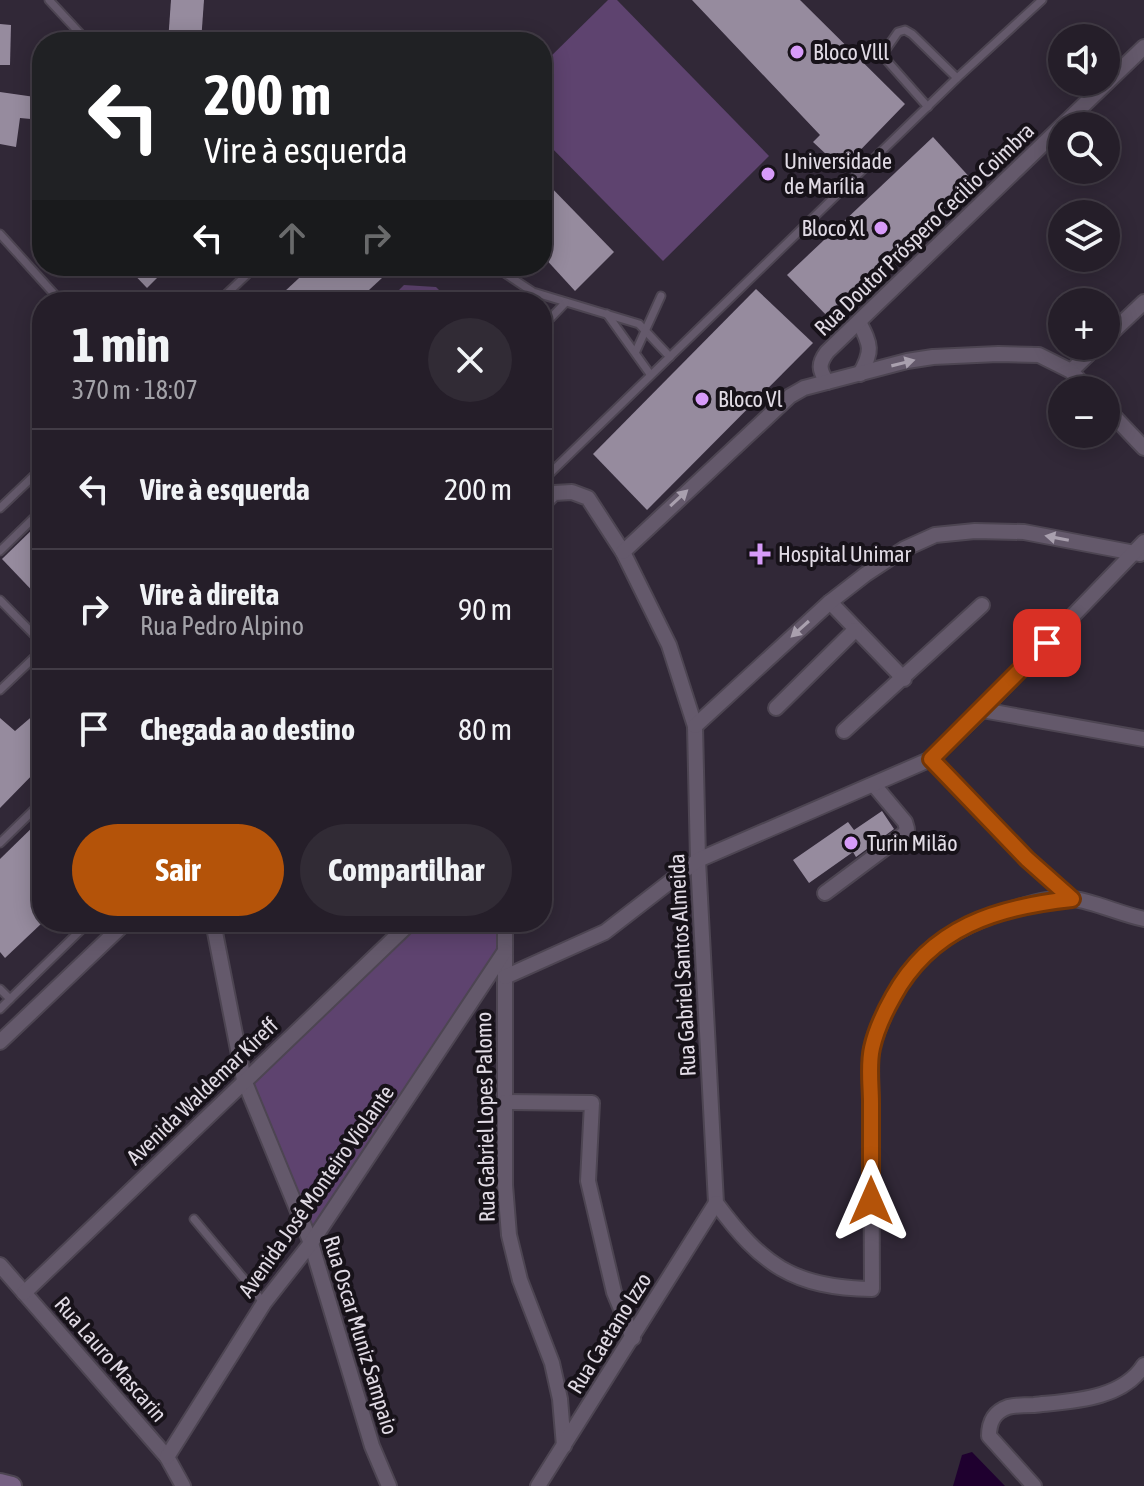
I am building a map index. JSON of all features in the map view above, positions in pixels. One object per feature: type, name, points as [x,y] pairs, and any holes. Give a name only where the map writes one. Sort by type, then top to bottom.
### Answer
[{"type":"main road","points":[[0,1483],[12,1486]]},
{"type":"street","name":"Rua Doutor Próspero Cecilio Coimbra","points":[[827,382],[820,371],[820,362],[1144,47]]},
{"type":"street","points":[[1120,325],[1144,302]]},
{"type":"street","points":[[859,322],[870,353],[860,374]]},
{"type":"street","points":[[623,552],[790,396],[804,388],[933,357],[998,354],[1039,355],[1075,376]]},
{"type":"street","points":[[1071,371],[1082,360]]},
{"type":"street","points":[[1120,423],[1144,448]]},
{"type":"street","name":"Rua Gabriel Santos Almeida","points":[[552,495],[572,492],[588,498],[623,552],[669,645],[695,726],[698,860],[716,1203]]},
{"type":"street","points":[[695,726],[830,602],[904,549],[935,535],[975,531],[1024,532],[1140,550]]},
{"type":"street","points":[[505,977],[605,932],[698,860],[931,759],[1140,550]]},
{"type":"street","points":[[830,602],[904,679]]},
{"type":"street","points":[[844,731],[982,605]]},
{"type":"street","points":[[776,708],[855,630]]},
{"type":"street","points":[[982,710],[1144,739]]},
{"type":"street","points":[[931,759],[1027,859],[1072,899]]},
{"type":"street","points":[[825,893],[907,829],[905,822],[874,785]]},
{"type":"street","points":[[716,1203],[740,1235],[784,1272],[808,1282],[840,1289],[872,1289],[871,1050],[882,1017],[917,961],[939,941],[977,920],[1033,903],[1072,899],[1144,919]]},
{"type":"street","points":[[0,1042],[116,932]]},
{"type":"street","name":"Rua Oscar Muniz Sampaio","points":[[215,932],[244,1080],[311,1243],[372,1446],[389,1486]]},
{"type":"street","name":"Avenida Waldemar Kireff","points":[[24,1293],[400,932]]},
{"type":"street","name":"Rua Gabriel Lopes Palomo","points":[[505,932],[505,1185],[509,1235],[520,1280],[552,1363],[560,1399],[564,1446]]},
{"type":"street","name":"Avenida José Monteiro Violante","points":[[167,1457],[264,1303],[311,1243],[505,951]]},
{"type":"street","points":[[505,1102],[592,1103],[588,1181],[614,1292],[633,1338]]},
{"type":"street","name":"Rua Caetano Izzo","points":[[538,1486],[716,1203]]},
{"type":"street","name":"Rua Lauro Mascarin","points":[[0,1265],[167,1457],[183,1486]]},
{"type":"street","points":[[1034,1486],[989,1436],[989,1424],[995,1415],[1009,1407],[1081,1400],[1111,1391],[1138,1375],[1144,1365]]},
{"type":"lane","points":[[49,0],[79,32]]},
{"type":"lane","points":[[552,471],[957,78],[1042,0]]},
{"type":"lane","points":[[928,107],[882,55],[898,32],[905,30],[912,34],[957,78]]},
{"type":"lane","points":[[0,234],[32,269]]},
{"type":"lane","points":[[38,276],[52,292]]},
{"type":"lane","points":[[229,292],[245,276]]},
{"type":"lane","points":[[509,276],[533,292]]},
{"type":"lane","points":[[636,351],[661,296]]},
{"type":"lane","points":[[552,299],[639,324],[670,357]]},
{"type":"lane","points":[[552,317],[565,303]]},
{"type":"lane","points":[[606,312],[650,374]]},
{"type":"lane","points":[[0,508],[32,478]]},
{"type":"lane","points":[[0,551],[32,520]]},
{"type":"lane","points":[[0,600],[32,633]]},
{"type":"lane","points":[[0,690],[32,660]]},
{"type":"lane","points":[[0,843],[32,812]]},
{"type":"lane","points":[[0,1009],[79,932]]},
{"type":"lane","points":[[0,989],[10,999]]},
{"type":"lane","points":[[194,1219],[264,1303]]},
{"type":"shaded area","points":[[608,0],[617,0],[769,156],[663,261],[552,148],[552,55]]},
{"type":"shaded area","points":[[404,285],[436,287],[441,292],[397,292]]},
{"type":"shaded area","points":[[400,932],[505,932],[505,951],[311,1243],[244,1080]]},
{"type":"shaded area","points":[[972,1452],[1005,1486],[953,1486],[962,1455]]},
{"type":"building","points":[[171,0],[204,0],[202,32],[169,32]]},
{"type":"building","name":"Bloco Vlll","points":[[692,0],[800,0],[905,104],[842,169],[813,142],[820,135]]},
{"type":"building","points":[[0,24],[11,25],[10,65],[0,65]]},
{"type":"building","points":[[0,92],[32,97],[32,119],[20,118],[16,147],[0,144]]},
{"type":"building","name":"Bloco Xl","points":[[933,137],[973,181],[832,321],[787,275]]},
{"type":"building","points":[[552,188],[614,252],[575,291],[552,266]]},
{"type":"building","points":[[136,276],[159,276],[147,288]]},
{"type":"building","points":[[301,276],[384,276],[367,292],[284,292]]},
{"type":"building","name":"Bloco Vl","points":[[756,289],[813,343],[647,510],[593,454]]},
{"type":"building","points":[[32,530],[32,590],[2,559]]},
{"type":"building","points":[[32,716],[32,775],[0,808],[0,718],[15,731]]},
{"type":"building","name":"Turin Milão","points":[[882,811],[894,829],[856,857],[853,852],[809,883],[793,860],[848,822],[854,830]]},
{"type":"building","points":[[32,828],[32,932],[5,958],[0,952],[0,859]]},
{"type":"place","name":"Bloco Vlll","points":[[797,52]]},
{"type":"place","name":"Universidade de Marília","points":[[768,174]]},
{"type":"place","name":"Bloco Xl","points":[[881,228]]},
{"type":"place","name":"Bloco Vl","points":[[702,399]]},
{"type":"place","name":"Hospital Unimar","points":[[760,554]]},
{"type":"place","name":"Turin Milão","points":[[851,843]]},
{"type":"route","points":[[871,1201],[871,1050],[882,1017],[896,990],[917,961],[939,941],[977,920],[1033,903],[1072,899],[1027,859],[931,759],[1047,643]]}]
